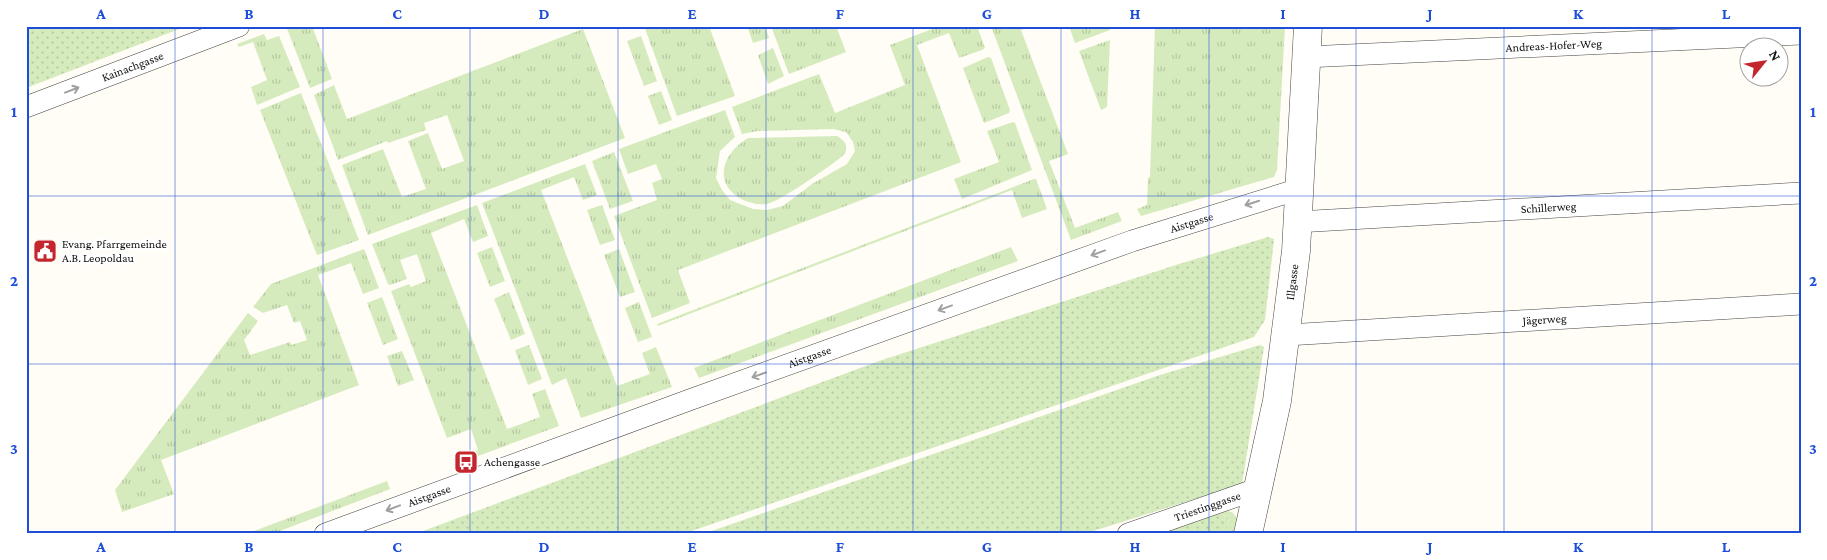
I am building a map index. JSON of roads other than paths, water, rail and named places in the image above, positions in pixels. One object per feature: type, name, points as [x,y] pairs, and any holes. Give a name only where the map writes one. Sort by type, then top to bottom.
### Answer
[{"type":"street","name":"Kainachgasse","points":[[26,107],[239,26]]},
{"type":"street","name":"Illgasse","points":[[1248,534],[1277,401],[1287,335],[1296,251],[1308,26]]},
{"type":"street","name":"Andreas-Hofer-Weg","points":[[1306,58],[1801,34]]},
{"type":"street","name":"Aistgasse","points":[[325,534],[692,399],[1105,251],[1299,189]]},
{"type":"street","name":"Schillerweg","points":[[1297,222],[1801,193]]},
{"type":"street","name":"Jägerweg","points":[[1287,335],[1801,304]]},
{"type":"street","name":"Triestinggasse","points":[[1128,534],[1257,489]]},
{"type":"place","name":"Evang. Pfarrgemeinde A.B. Leopoldau","points":[[45,251]]},
{"type":"place","name":"Achengasse","points":[[466,462]]}]
